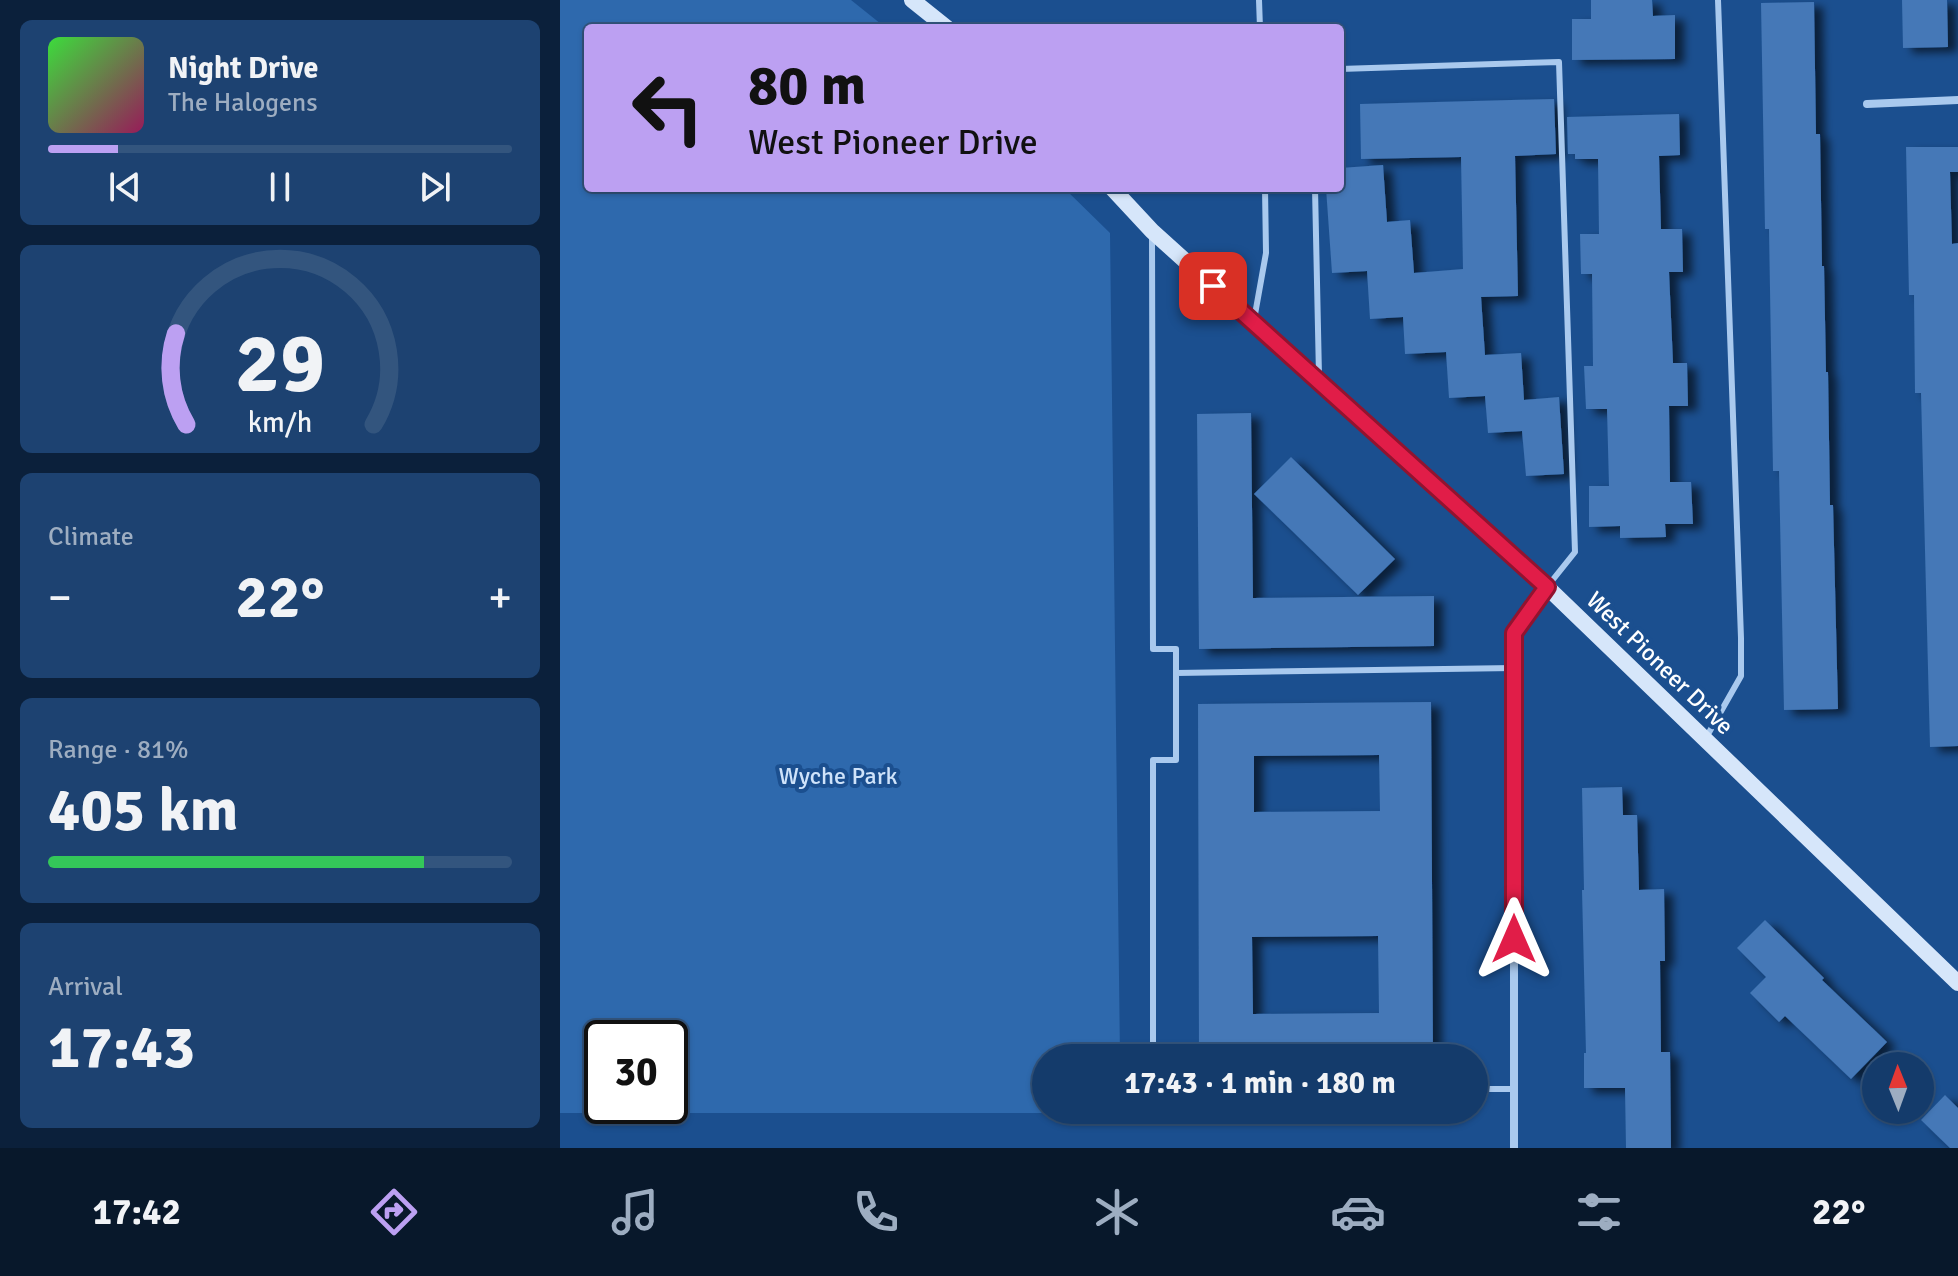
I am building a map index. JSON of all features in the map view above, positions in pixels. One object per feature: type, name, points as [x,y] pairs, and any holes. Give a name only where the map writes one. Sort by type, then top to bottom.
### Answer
[{"type":"main road","points":[[912,0],[942,24]]},
{"type":"main road","name":"West Pioneer Drive","points":[[1116,192],[1152,231],[1547,587],[1958,983]]},
{"type":"street","points":[[1867,104],[1958,100]]},
{"type":"street","points":[[1514,1148],[1514,633],[1547,587]]},
{"type":"lane","points":[[1259,0],[1260,24]]},
{"type":"lane","points":[[1705,740],[1741,676],[1718,0]]},
{"type":"lane","points":[[1344,69],[1559,62],[1575,552],[1547,587]]},
{"type":"lane","points":[[1254,323],[1266,253],[1265,192]]},
{"type":"lane","points":[[1315,192],[1319,381]]},
{"type":"lane","points":[[1152,231],[1153,649],[1176,649],[1176,760],[1153,760],[1153,1044]]},
{"type":"lane","points":[[1176,673],[1514,668]]},
{"type":"lane","points":[[1488,1089],[1514,1089]]},
{"type":"green space","name":"Wyche Park","points":[[560,0],[851,0],[881,24],[584,24],[584,192],[1068,192],[1110,233],[1120,1044],[1032,1044],[1032,1113],[688,1113],[688,1020],[584,1020],[584,1113],[560,1113]]},
{"type":"building","points":[[1591,0],[1652,0],[1653,16],[1675,15],[1675,59],[1572,60],[1572,19],[1591,19]]},
{"type":"building","points":[[1902,0],[1947,0],[1948,47],[1903,48]]},
{"type":"building","points":[[1814,2],[1816,134],[1820,134],[1838,709],[1784,710],[1779,471],[1773,471],[1769,229],[1765,229],[1761,3]]},
{"type":"building","points":[[1554,99],[1556,154],[1515,156],[1518,296],[1481,297],[1485,355],[1521,353],[1524,400],[1559,397],[1564,474],[1526,476],[1522,431],[1488,433],[1485,396],[1449,398],[1446,352],[1405,354],[1403,317],[1370,319],[1367,271],[1332,273],[1326,192],[1344,192],[1344,168],[1383,165],[1387,222],[1410,220],[1414,273],[1463,269],[1461,157],[1361,159],[1360,104]]},
{"type":"building","points":[[1679,114],[1680,155],[1659,156],[1661,229],[1682,229],[1683,272],[1669,272],[1673,363],[1687,363],[1688,406],[1669,406],[1670,482],[1691,482],[1693,524],[1665,524],[1666,537],[1620,538],[1620,526],[1589,527],[1589,486],[1609,486],[1607,409],[1586,409],[1584,366],[1593,366],[1592,274],[1581,274],[1580,234],[1599,234],[1598,159],[1575,159],[1575,154],[1568,154],[1567,117]]},
{"type":"building","points":[[1906,147],[1958,147],[1958,172],[1950,172],[1952,244],[1958,243],[1958,746],[1930,747],[1921,393],[1915,393],[1914,295],[1909,295]]},
{"type":"building","points":[[1251,413],[1253,598],[1434,596],[1434,646],[1199,649],[1197,414]]},
{"type":"building","points":[[1291,457],[1395,559],[1358,595],[1254,494]]},
{"type":"building","points":[[1431,702],[1433,1044],[1199,1044],[1198,704]],"holes":[[[1379,755],[1380,811],[1254,812],[1254,756]],[[1378,936],[1379,1013],[1253,1014],[1252,937]]]},
{"type":"building","points":[[1622,787],[1623,815],[1637,815],[1639,890],[1664,889],[1665,961],[1660,961],[1661,1052],[1670,1052],[1671,1148],[1626,1148],[1625,1088],[1584,1088],[1582,788]]},
{"type":"building","points":[[1765,920],[1887,1042],[1877,1052],[1862,1052],[1862,1068],[1851,1079],[1785,1016],[1779,1022],[1750,993],[1766,977],[1737,948]]},
{"type":"building","points":[[1945,1095],[1958,1108],[1958,1148],[1950,1148],[1925,1124],[1934,1124],[1934,1106]]},
{"type":"route","points":[[1213,286],[1547,587],[1514,633],[1514,939]]}]
